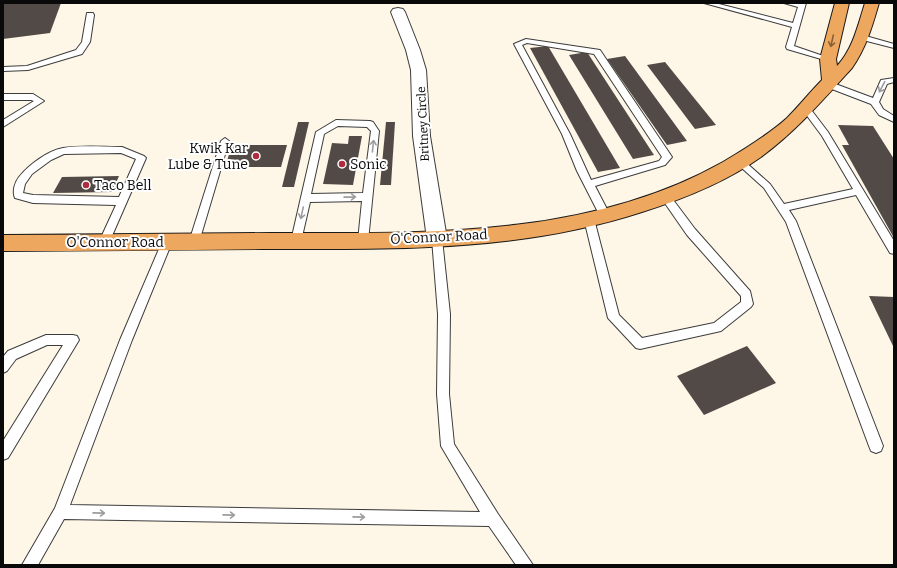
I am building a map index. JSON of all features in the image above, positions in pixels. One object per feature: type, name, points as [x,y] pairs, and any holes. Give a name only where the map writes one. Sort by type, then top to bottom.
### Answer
[{"type":"highway","points":[[828,82],[828,59],[842,3]]},
{"type":"highway","name":"O'Connor Road","points":[[4,244],[362,241],[464,238],[543,229],[597,217],[665,196],[715,175],[775,137],[815,100],[828,82],[847,64],[859,46],[872,3]]},
{"type":"street","name":"Britney Circle","points":[[398,12],[417,63],[421,84],[420,119],[427,186],[437,239]]},
{"type":"lane","points":[[707,3],[796,26]]},
{"type":"lane","points":[[787,3],[802,5],[790,47],[828,59]]},
{"type":"lane","points":[[3,69],[28,68],[79,52],[86,42],[90,14]]},
{"type":"lane","points":[[862,37],[894,46]]},
{"type":"lane","points":[[589,184],[622,173],[662,163],[667,157],[597,52],[526,41],[518,44],[566,134],[589,184],[597,217],[614,318],[640,344],[717,327],[747,304],[746,294],[691,232],[665,196]]},
{"type":"lane","points":[[894,80],[884,82],[875,102],[877,109],[894,119]]},
{"type":"lane","points":[[828,82],[875,102]]},
{"type":"lane","points":[[3,97],[33,97],[40,101],[3,124]]},
{"type":"lane","points":[[806,109],[825,134],[894,250]]},
{"type":"lane","points":[[296,241],[320,132],[336,123],[370,124],[375,132],[362,241]]},
{"type":"lane","points":[[194,242],[225,141]]},
{"type":"lane","points":[[104,242],[122,201],[140,158],[122,150],[63,151],[48,158],[29,172],[20,183],[18,195],[33,199],[122,201]]},
{"type":"lane","points":[[739,161],[766,186],[791,221],[876,446]]},
{"type":"lane","points":[[782,208],[858,191]]},
{"type":"lane","points":[[306,198],[367,197]]},
{"type":"lane","points":[[437,239],[444,314],[443,394],[448,446],[493,519],[525,565]]},
{"type":"lane","points":[[30,565],[60,512],[126,340],[167,242]]},
{"type":"lane","points":[[3,367],[12,354],[46,340],[73,340],[3,453]]},
{"type":"lane","points":[[60,512],[493,519]]},
{"type":"building","points":[[3,3],[61,3],[50,33],[3,39]]},
{"type":"building","points":[[548,46],[620,168],[598,172],[530,48]]},
{"type":"building","points":[[587,52],[654,155],[633,159],[569,55]]},
{"type":"building","points":[[625,56],[687,141],[667,145],[607,59]]},
{"type":"building","points":[[665,62],[716,125],[695,129],[647,65]]},
{"type":"building","points":[[298,122],[309,122],[294,187],[282,187]]},
{"type":"building","points":[[386,122],[395,122],[391,185],[380,185]]},
{"type":"building","points":[[838,125],[873,126],[894,159],[894,238],[842,145],[849,145]]},
{"type":"building","name":"Sonic","points":[[349,136],[362,136],[353,185],[323,184],[332,143],[348,144]]},
{"type":"building","name":"Kwik Kar Lube & Tune","points":[[232,145],[287,145],[281,167],[225,167]]},
{"type":"building","name":"Taco Bell","points":[[119,176],[112,192],[53,193],[62,177]]},
{"type":"building","points":[[869,296],[894,297],[894,348]]},
{"type":"building","points":[[747,346],[776,383],[704,415],[677,376]]},
{"type":"place","name":"Kwik Kar Lube & Tune","points":[[256,156]]},
{"type":"place","name":"Sonic","points":[[342,164]]},
{"type":"place","name":"Taco Bell","points":[[86,185]]}]
